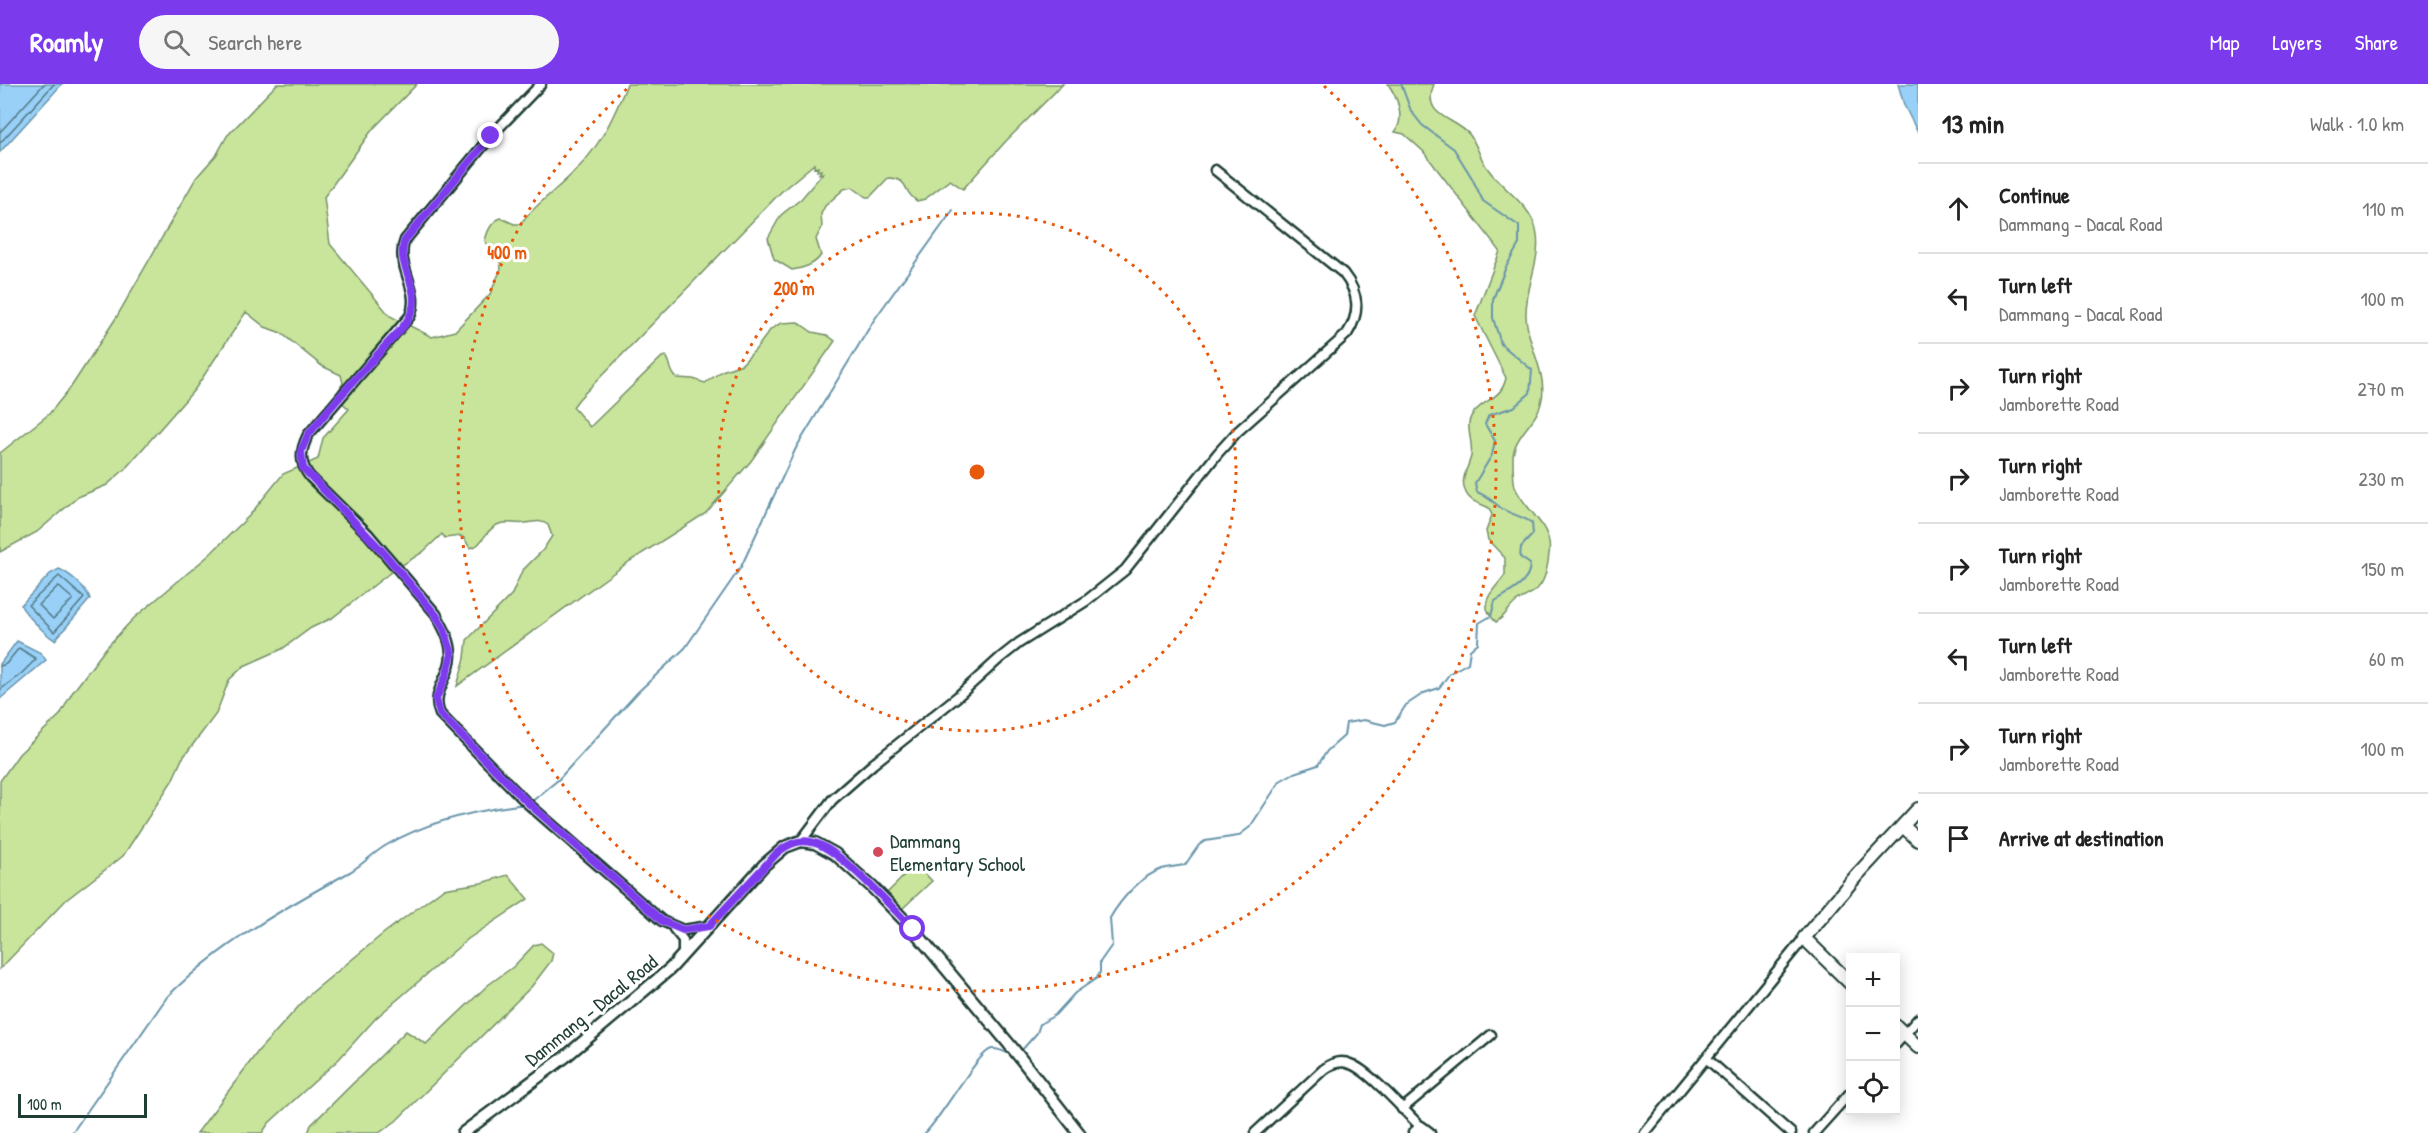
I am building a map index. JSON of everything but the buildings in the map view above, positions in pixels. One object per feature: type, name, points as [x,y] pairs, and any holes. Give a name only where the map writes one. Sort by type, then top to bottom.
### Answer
[{"type":"main road","points":[[1846,978],[1804,938],[1857,875],[1918,809]]},
{"type":"main road","points":[[1903,826],[1918,840]]},
{"type":"main road","points":[[1900,1036],[1918,1047]]},
{"type":"street","points":[[541,84],[491,136],[405,240],[402,258],[414,301],[410,316],[308,435],[301,451],[303,468],[376,543],[436,615],[444,629],[452,654],[436,699],[440,714],[526,801],[662,921],[672,927],[683,940],[683,955]]},
{"type":"street","points":[[1079,1133],[937,956],[872,887],[828,849],[816,843],[801,841],[832,800],[873,764],[950,704],[1019,643],[1086,601],[1125,570],[1237,432],[1347,334],[1353,324],[1357,305],[1352,284],[1343,273],[1215,170]]},
{"type":"street","name":"Dammang - Dacal Road","points":[[463,1133],[565,1057],[671,968],[777,853],[801,841]]},
{"type":"street","points":[[672,927],[694,930],[709,926]]},
{"type":"street","points":[[1645,1133],[1804,938]]},
{"type":"street","points":[[1900,1033],[1918,1019]]},
{"type":"street","points":[[1402,1108],[1491,1035]]},
{"type":"street","points":[[1706,1058],[1791,1133]]},
{"type":"street","points":[[1255,1133],[1324,1069],[1338,1062],[1357,1066],[1402,1108],[1421,1131]]},
{"type":"street","points":[[1814,1133],[1846,1098]]},
{"type":"green space","points":[[277,84],[417,84],[372,130],[324,197],[330,244],[390,316],[432,337],[455,331],[490,294],[501,269],[500,262],[485,241],[493,224],[501,218],[514,224],[520,224],[586,160],[612,118],[627,84],[1063,84],[1006,141],[963,189],[950,180],[925,199],[917,201],[903,183],[895,179],[888,178],[870,197],[866,197],[852,187],[844,189],[825,206],[821,214],[822,227],[816,239],[821,255],[812,264],[792,270],[774,259],[768,238],[781,215],[801,199],[823,173],[819,174],[821,170],[817,171],[818,167],[814,168],[814,164],[783,190],[579,399],[573,407],[590,427],[662,357],[666,356],[677,378],[693,379],[705,383],[722,371],[742,364],[771,329],[781,323],[798,322],[812,332],[827,335],[835,341],[751,461],[706,513],[630,561],[457,686],[465,658],[467,640],[512,594],[522,571],[543,550],[552,536],[548,525],[537,521],[500,524],[489,531],[477,545],[470,548],[461,536],[445,538],[442,534],[423,552],[391,572],[332,618],[311,628],[282,649],[244,666],[229,680],[216,714],[182,759],[172,781],[123,856],[66,900],[0,969],[0,781],[19,754],[60,715],[72,693],[106,648],[133,619],[208,556],[249,516],[283,474],[318,459],[323,438],[349,409],[335,396],[343,383],[341,375],[322,366],[281,333],[265,327],[246,312],[195,389],[125,469],[107,485],[78,497],[37,532],[0,552],[0,453],[49,414],[71,387],[116,318],[196,178],[217,154],[227,136]]},
{"type":"green space","points":[[1388,84],[1434,84],[1431,95],[1435,109],[1469,134],[1485,165],[1528,212],[1536,229],[1538,240],[1536,261],[1528,293],[1526,315],[1529,336],[1542,378],[1542,399],[1536,415],[1517,443],[1514,451],[1513,473],[1519,495],[1547,535],[1549,554],[1546,572],[1540,585],[1515,603],[1496,622],[1487,609],[1487,603],[1491,593],[1505,575],[1505,558],[1488,540],[1486,531],[1492,515],[1489,508],[1470,498],[1463,484],[1472,451],[1469,424],[1472,415],[1476,409],[1500,391],[1506,378],[1475,316],[1500,251],[1423,151],[1404,134],[1395,132],[1400,121],[1400,114],[1395,95]]},
{"type":"green space","points":[[916,864],[932,881],[902,909],[887,893]]},
{"type":"green space","points":[[508,875],[528,899],[468,939],[376,1018],[339,1059],[269,1123],[262,1133],[197,1133],[259,1050],[310,994],[384,933],[443,889],[481,883]]},
{"type":"green space","points":[[541,943],[553,953],[551,961],[532,986],[396,1121],[379,1133],[308,1133],[311,1125],[406,1031],[426,1044],[488,985],[513,967],[534,945]]},
{"type":"water","points":[[0,84],[62,84],[0,152]]},
{"type":"water","points":[[1898,84],[1918,84],[1918,133],[1904,105]]},
{"type":"water","points":[[59,569],[77,581],[90,599],[55,640],[36,624],[21,605],[50,574]]},
{"type":"water","points":[[17,641],[41,653],[46,660],[0,699],[0,664]]},
{"type":"waterway","points":[[1021,1051],[1037,1033],[1040,1024],[1055,1015],[1075,993],[1097,978],[1100,972],[1100,962],[1112,945],[1110,918],[1132,889],[1154,872],[1185,865],[1199,845],[1205,841],[1238,836],[1250,827],[1280,781],[1294,773],[1318,765],[1327,751],[1344,736],[1346,723],[1364,720],[1385,725],[1395,722],[1406,705],[1424,693],[1439,688],[1450,673],[1468,663],[1470,650],[1478,643],[1479,623],[1491,616],[1495,601],[1518,587],[1529,571],[1530,564],[1520,557],[1521,547],[1533,534],[1532,523],[1505,510],[1477,492],[1475,483],[1492,455],[1495,441],[1485,424],[1489,415],[1514,407],[1530,393],[1532,370],[1501,344],[1493,318],[1493,299],[1506,267],[1519,244],[1519,226],[1483,201],[1454,149],[1422,125],[1411,111],[1401,84]]},
{"type":"waterway","points":[[530,803],[558,780],[638,692],[685,648],[741,567],[796,448],[874,320],[953,210]]},
{"type":"waterway","points":[[72,1133],[167,997],[230,944],[276,914],[353,870],[380,849],[401,837],[453,818],[525,804]]},
{"type":"waterway","points":[[925,1133],[986,1053],[995,1049],[1014,1056]]},
{"type":"place","name":"Dammang Elementary School","points":[[878,852]]},
{"type":"route","points":[[491,136],[405,240],[402,258],[412,289],[413,310],[398,332],[308,435],[301,451],[303,468],[368,534],[436,615],[444,629],[452,654],[436,699],[440,714],[526,801],[662,921],[683,930],[709,926],[777,853],[795,842],[808,841],[822,845],[835,854],[872,887],[913,929]]}]
